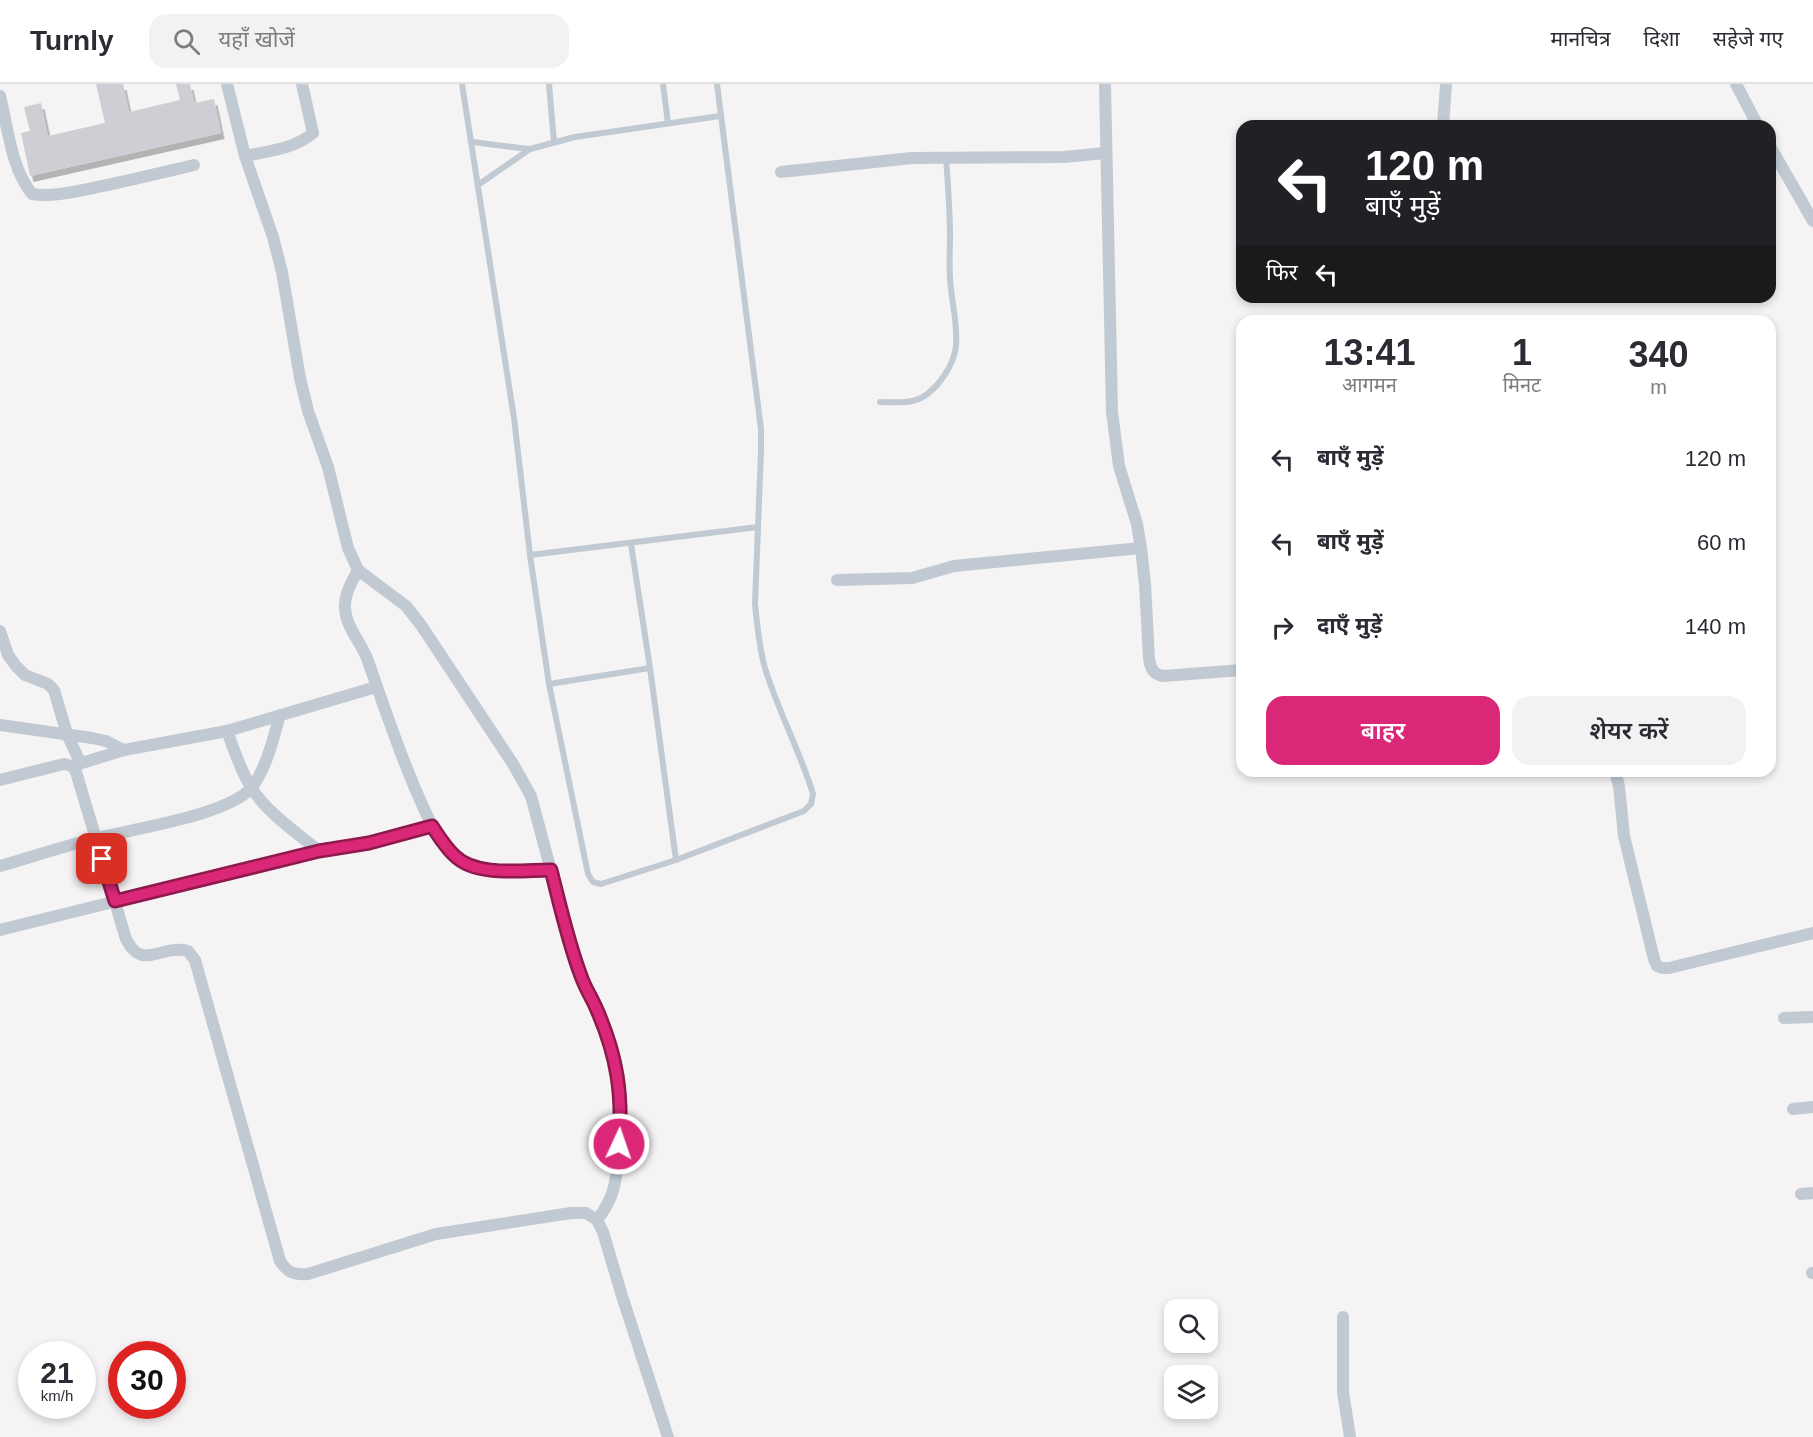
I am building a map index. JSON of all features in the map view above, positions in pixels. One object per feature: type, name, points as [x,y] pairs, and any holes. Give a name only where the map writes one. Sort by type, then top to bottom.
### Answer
[{"type":"street","points":[[227,84],[245,156],[273,237],[282,272],[300,378],[308,411],[328,467],[348,548],[358,570],[406,606],[421,626],[513,764],[531,796],[574,957],[607,1036],[618,1071],[621,1126],[614,1191],[606,1209],[597,1220]]},
{"type":"street","points":[[245,156],[291,147],[313,133],[302,84]]},
{"type":"street","points":[[1105,84],[1112,412],[1119,466],[1137,524],[1141,548],[1151,669],[1155,674],[1163,676],[1236,670]]},
{"type":"street","points":[[1443,120],[1446,84]]},
{"type":"street","points":[[1736,84],[1755,120]]},
{"type":"street","points":[[0,96],[16,162],[24,184],[32,194],[45,196],[68,193],[136,180],[194,165]]},
{"type":"street","points":[[781,172],[912,158],[1064,157],[1105,153]]},
{"type":"street","points":[[1776,156],[1813,221]]},
{"type":"street","points":[[837,580],[912,578],[954,566],[1141,548]]},
{"type":"street","points":[[358,570],[346,594],[344,606],[350,629],[368,660],[405,766],[432,826],[456,858],[471,867],[491,870],[551,870]]},
{"type":"street","points":[[0,631],[8,656],[16,666],[25,675],[48,684],[54,690],[76,764],[76,772],[126,939],[131,949],[138,955],[148,956],[169,949],[180,949],[188,951],[195,960],[280,1261],[286,1271],[297,1275],[308,1274],[436,1234],[571,1213],[586,1213],[597,1220],[603,1232],[668,1437]]},
{"type":"street","points":[[0,780],[64,764],[76,764],[124,750],[227,731],[376,687]]},
{"type":"street","points":[[0,866],[96,838],[204,813],[234,801],[251,788],[266,761],[280,715]]},
{"type":"street","points":[[0,725],[106,741],[124,750]]},
{"type":"street","points":[[227,731],[251,788],[288,826],[319,851]]},
{"type":"street","points":[[1617,777],[1624,836],[1657,966],[1669,968],[1813,933]]},
{"type":"street","points":[[0,930],[319,851],[369,843],[432,826]]},
{"type":"street","points":[[1784,1018],[1813,1017]]},
{"type":"street","points":[[1793,1109],[1813,1107]]},
{"type":"street","points":[[1343,1317],[1343,1392],[1350,1437]]},
{"type":"lane","points":[[462,84],[514,418],[530,555],[549,684],[588,874],[593,882],[602,884],[676,860],[804,811],[811,804],[813,794],[772,688],[760,648],[755,604],[760,429],[717,84]]},
{"type":"lane","points":[[549,84],[554,142]]},
{"type":"lane","points":[[663,84],[668,123]]},
{"type":"lane","points":[[478,185],[530,149],[574,136],[720,116]]},
{"type":"lane","points":[[472,142],[530,149]]},
{"type":"lane","points":[[880,402],[902,402],[920,398],[931,391],[946,373],[953,359],[956,330],[950,287],[946,158]]},
{"type":"lane","points":[[530,555],[758,527]]},
{"type":"lane","points":[[631,544],[676,860]]},
{"type":"lane","points":[[549,684],[650,668]]},
{"type":"building","points":[[96,84],[123,84],[129,112],[180,100],[176,84],[190,84],[194,103],[214,99],[221,133],[30,176],[21,133],[30,131],[24,107],[41,103],[48,136],[105,123]]},
{"type":"route","points":[[102,859],[115,901],[319,851],[369,843],[432,826],[456,858],[471,867],[491,870],[551,870],[574,957],[597,1010],[618,1071],[621,1126],[619,1144]]}]
